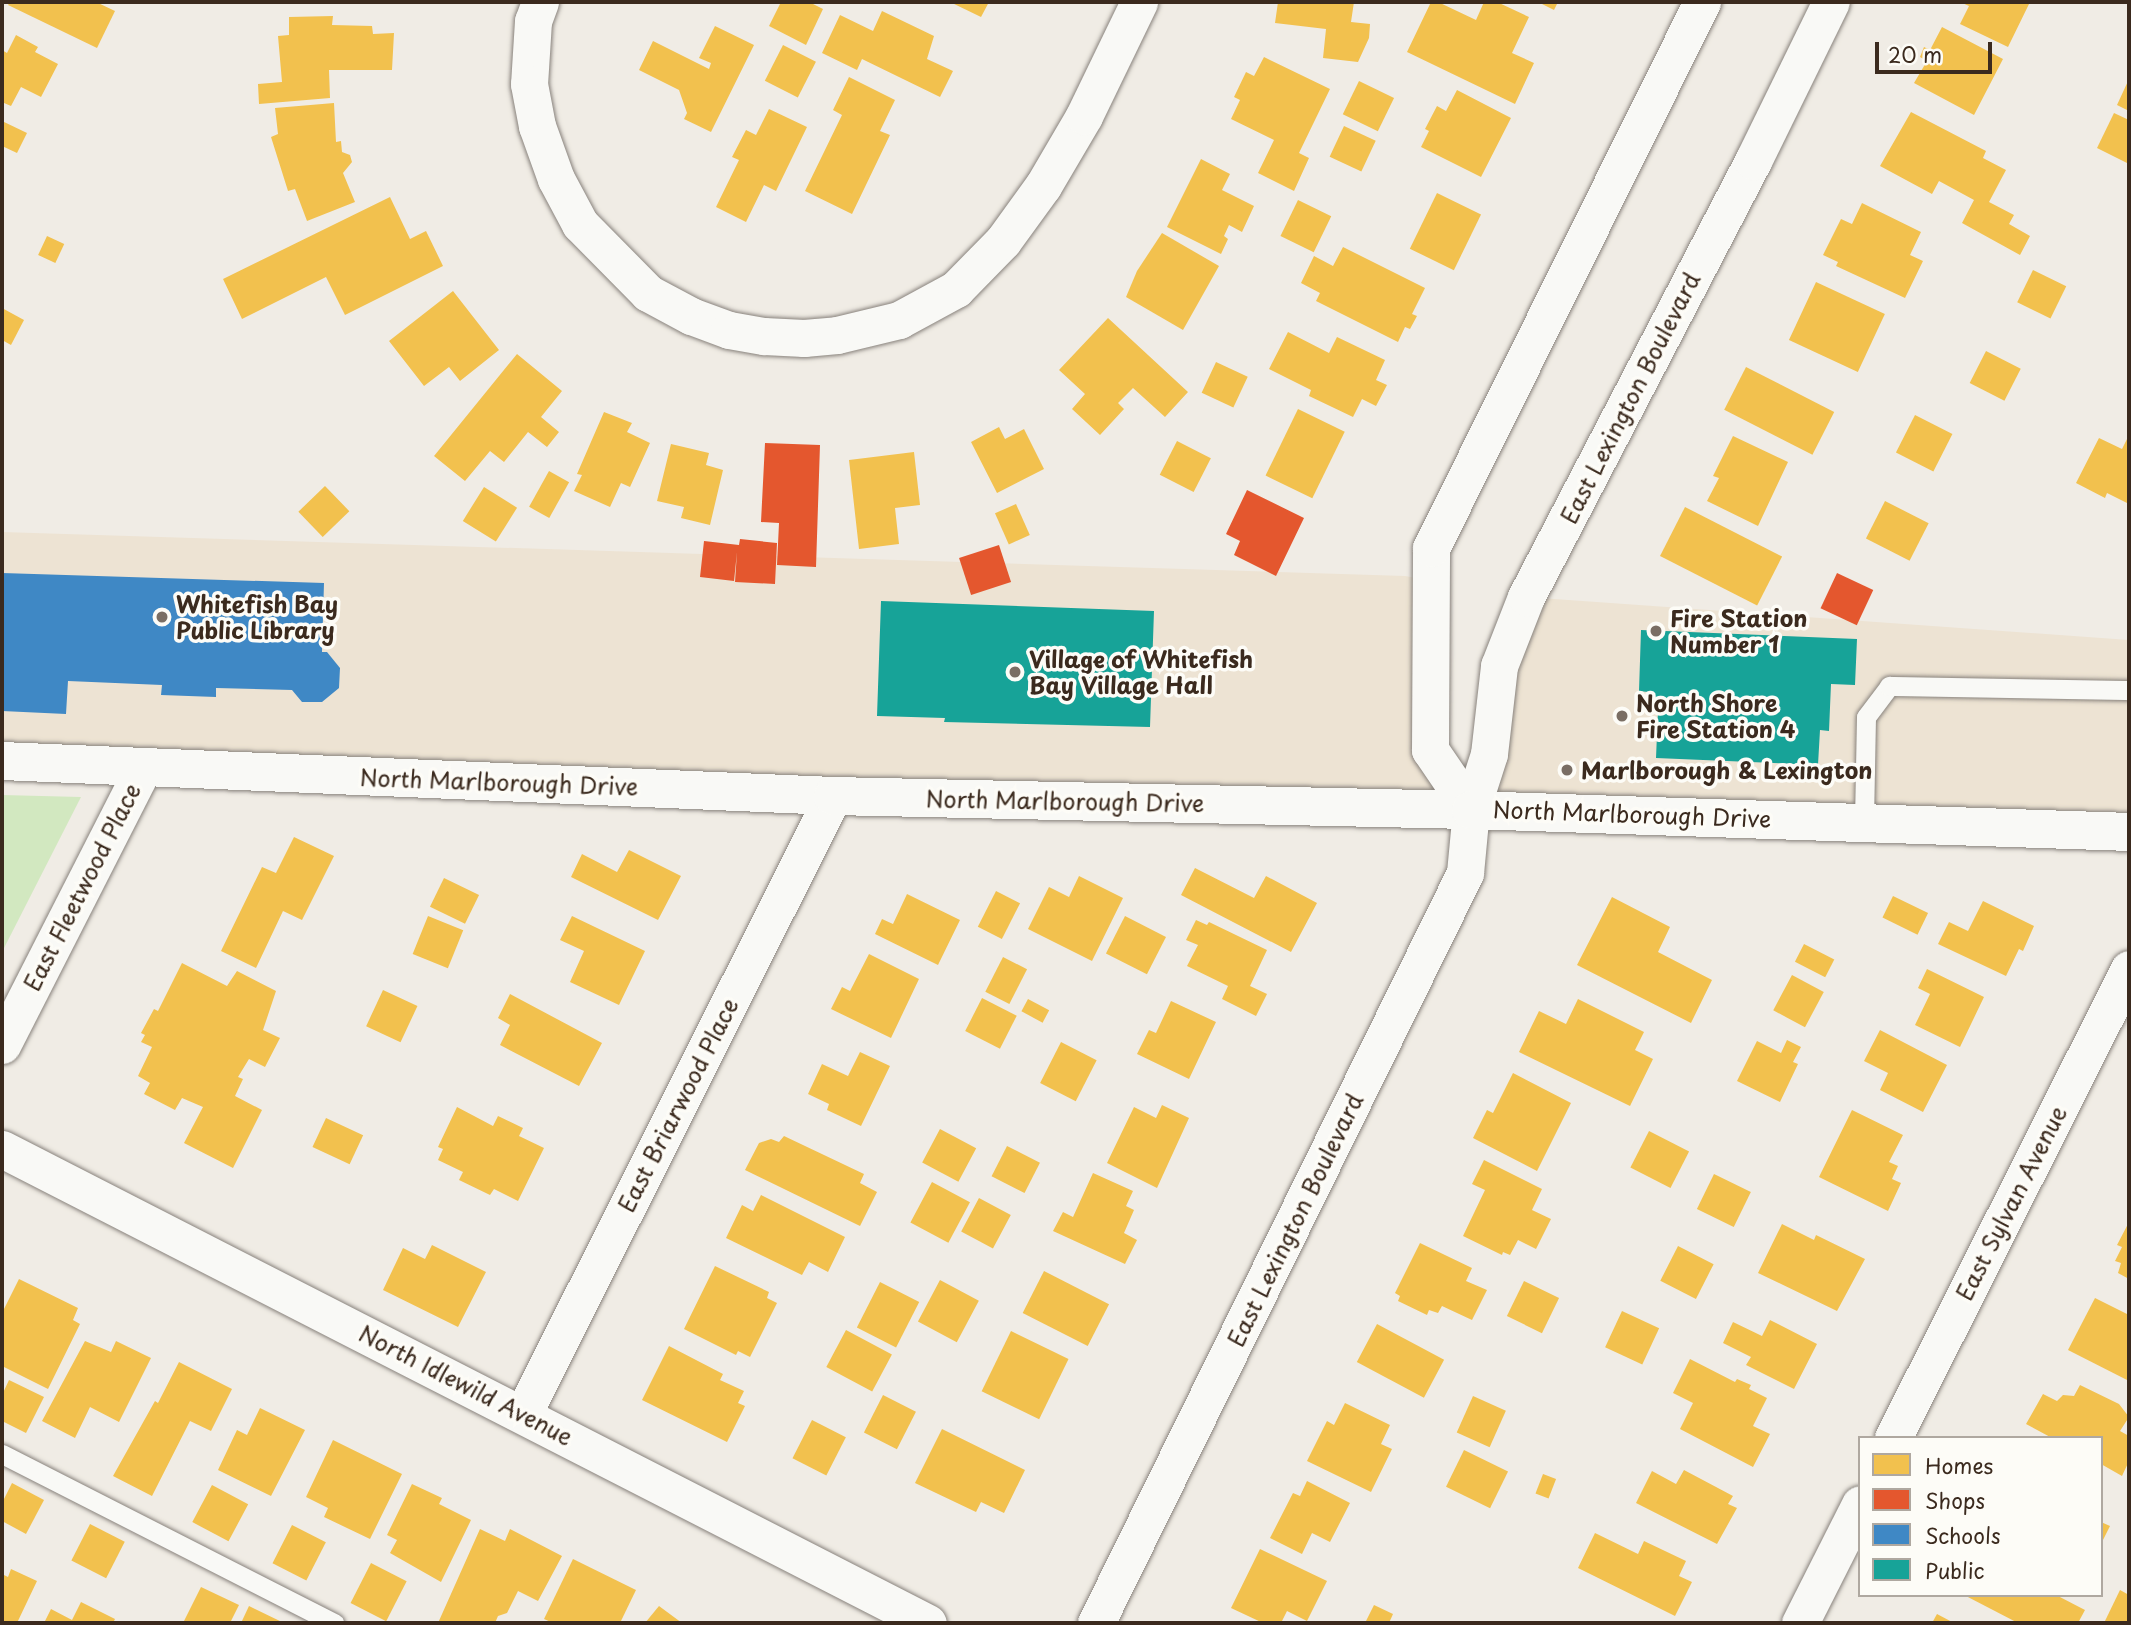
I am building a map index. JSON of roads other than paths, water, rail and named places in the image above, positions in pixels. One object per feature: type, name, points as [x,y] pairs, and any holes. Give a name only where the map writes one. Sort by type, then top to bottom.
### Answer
[{"type":"street","points":[[540,2],[533,21],[531,94],[537,126],[556,179],[580,224],[648,293],[691,316],[729,330],[764,336],[804,338],[837,335],[899,320],[956,289],[1003,241],[1043,186],[1084,116],[1139,2]]},
{"type":"street","points":[[1471,810],[1430,750],[1431,548],[1702,2]]},
{"type":"street","name":"East Lexington Boulevard","points":[[1096,1623],[1465,873],[1471,810],[1489,754],[1499,666],[1527,597],[1753,161],[1831,2]]},
{"type":"street","name":"North Marlborough Drive","points":[[2,761],[833,796],[1471,810],[1864,821],[2129,832]]},
{"type":"street","name":"East Fleetwood Place","points":[[2,1045],[143,768]]},
{"type":"street","name":"East Briarwood Place","points":[[523,1414],[833,796]]},
{"type":"street","name":"East Sylvan Avenue","points":[[1894,1436],[2129,969]]},
{"type":"street","name":"North Idlewild Avenue","points":[[2,1149],[928,1623]]},
{"type":"street","points":[[1800,1623],[1858,1508]]},
{"type":"lane","points":[[1864,821],[1866,717],[1889,686],[2129,690]]},
{"type":"lane","points":[[2,1454],[334,1623]]},
{"type":"place","name":"Whitefish Bay Public Library","points":[[162,617]]},
{"type":"place","name":"Fire Station Number 1","points":[[1656,631]]},
{"type":"place","name":"Village of Whitefish Bay Village Hall","points":[[1015,672]]},
{"type":"place","name":"North Shore Fire Station 4","points":[[1622,716]]},
{"type":"place","name":"Marlborough & Lexington","points":[[1567,770]]}]
